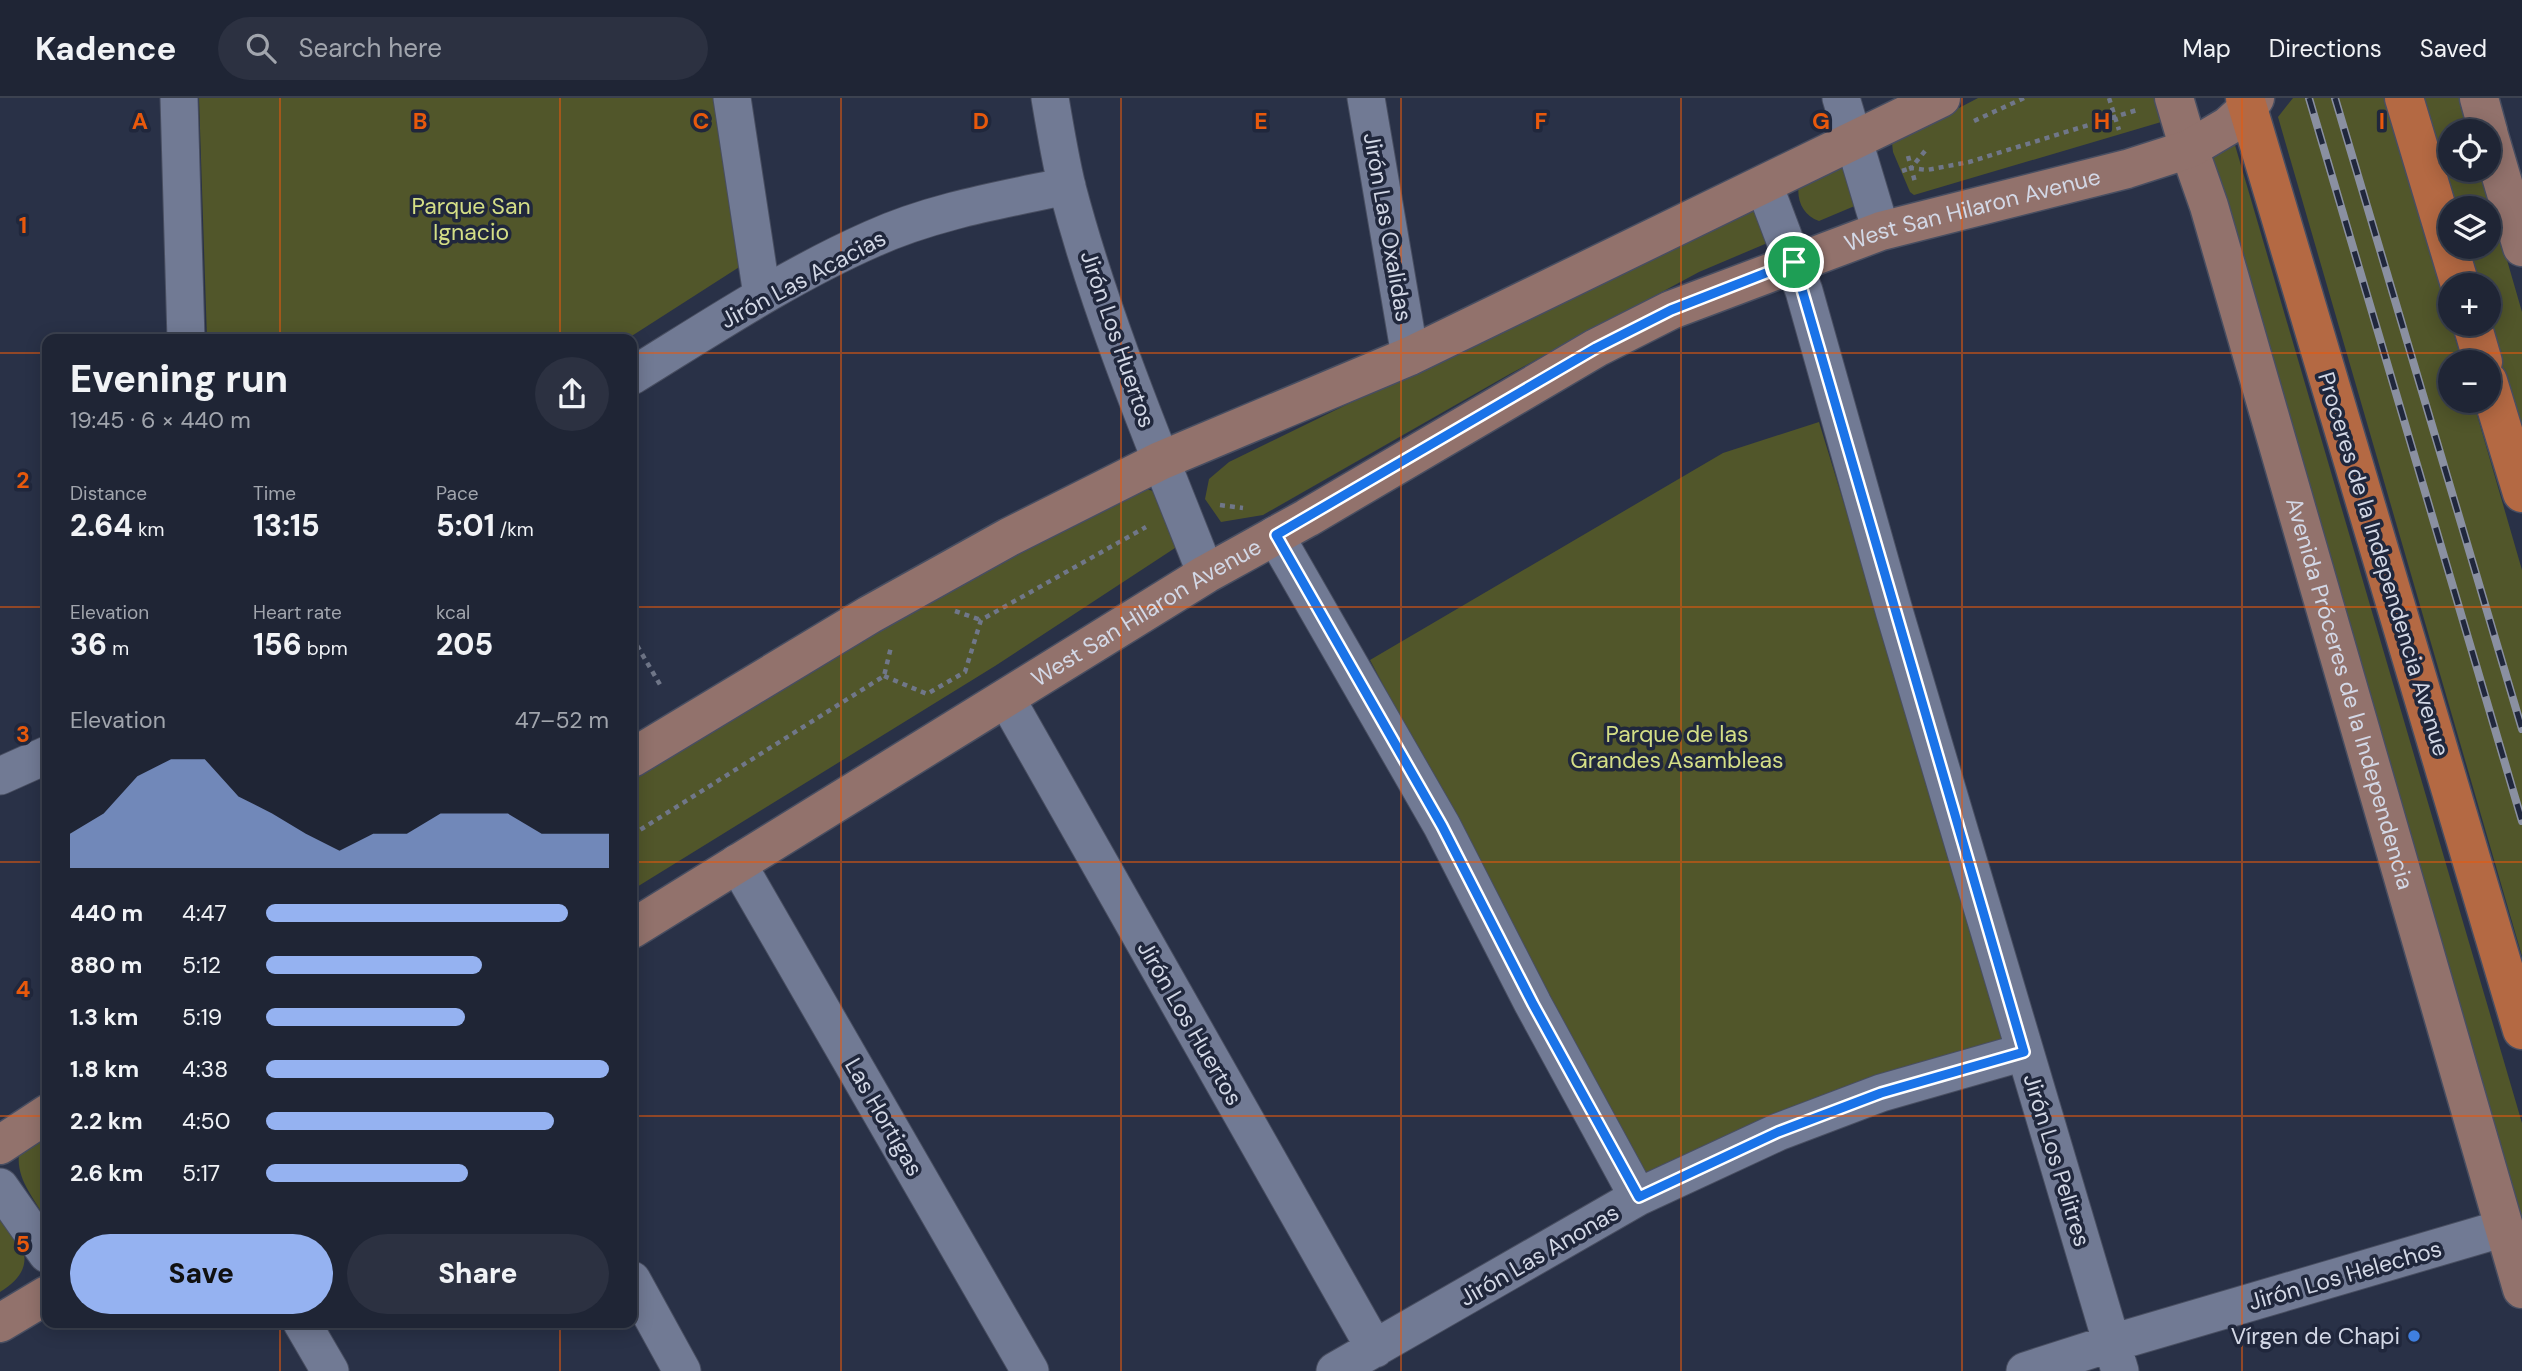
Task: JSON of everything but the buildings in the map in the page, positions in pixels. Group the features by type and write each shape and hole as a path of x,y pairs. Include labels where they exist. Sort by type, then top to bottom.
{"main road":[{"path":"2404,98 2456,273"},
{"name":"Proceres de la Independencia Avenue","path":"2250,101 2522,1030"},
{"path":"2498,413 2522,494"}],"street":[{"path":"179,98 186,334"},
{"path":"732,98 762,295"},
{"name":"Jirón Los Huertos","path":"1049,98 1067,186 1100,294 1160,461 1206,575"},
{"name":"Jirón Las Oxalidas","path":"1366,98 1410,356"},
{"path":"1842,98 1881,230"},
{"path":"637,755 869,615 1009,537 1160,461 1410,356 1941,98"},
{"path":"2479,98 2485,119"},
{"name":"West San Hilaron Avenue","path":"637,926 1206,575 1596,348 1671,310 1881,230 2127,169 2189,149 2228,126 2250,101"},
{"name":"Avenida Próceres de la Independencia","path":"2162,102 2189,149 2209,206 2522,1289"},
{"path":"2501,176 2522,247"},
{"name":"Jirón Los Pelitres","path":"1764,185 1794,262 2024,1052 2116,1357"},
{"name":"Jirón Las Acacias","path":"637,373 762,295 873,238 959,208 1067,186"},
{"path":"1276,535 1442,826 1533,1004 1639,1197"},
{"name":"Jirón Los Huertos","path":"1006,698 1375,1349"},
{"path":"0,776 42,757"},
{"name":"Las Hortigas","path":"737,863 1030,1371"},
{"name":"Jirón Las Anonas","path":"1335,1371 1639,1197 1778,1132 1881,1093 2024,1052"},
{"path":"0,1145 42,1117"},
{"path":"0,1187 42,1247"},
{"name":"Jirón Los Helechos","path":"2025,1371 2116,1357 2504,1228"},
{"path":"637,1289 682,1371"},
{"path":"0,1323 42,1298"},
{"path":"305,1328 330,1371"}],"path":[{"path":"1969,124 2024,98"},
{"path":"2109,98 2119,132"},
{"path":"1911,168 1936,169 1969,162 2162,102"},
{"path":"1905,146 1919,192"},
{"path":"1911,168 1930,148"},
{"path":"637,832 884,676 927,694 965,671 981,620 1151,524 1181,511"},
{"path":"637,646 662,688"}],"green space":[{"name":"Parque San Ignacio","path":"199,98 715,98 744,264 635,334 207,334"},
{"path":"1978,98 2162,98 2168,120 1914,195 1910,192 1893,152 1892,143"},
{"path":"2293,98 2385,98 2438,280 2438,336 2454,336 2458,350 2438,350 2438,413 2476,413 2522,570 2522,956 2278,117"},
{"path":"2420,98 2460,98 2466,119 2438,119 2438,160"},
{"path":"2230,128 2522,1123 2522,1248 2205,139"},
{"path":"1840,163 1848,169 1857,205 1819,221 1809,215 1802,206 1799,184"},
{"path":"2444,182 2484,182 2489,196 2449,196"},
{"path":"1752,207 1757,210 1768,237 1765,244 1699,272 1508,375 1263,515 1221,522 1205,499 1209,479 1229,462"},
{"path":"2501,239 2522,312 2522,441 2501,369 2501,350 2496,350 2491,336 2501,336 2501,273 2472,273 2467,259 2501,259"},
{"name":"Parque de las Grandes Asambleas","path":"1819,422 2007,1037 1804,1105 1643,1178 1370,660 1723,453"},
{"path":"1142,488 1157,492 1175,526 1175,548 995,666 637,887 637,769 866,629"},
{"path":"42,1140 42,1213 20,1172 19,1155"},
{"path":"0,1206 20,1241 24,1262 21,1272 13,1282 0,1292"}],"railway":[{"path":"2309,98 2522,821"},
{"path":"2335,98 2522,729"}],"place":[{"name":"Vírgen de Chapi","path":"2414,1336"}],"route":[{"path":"1794,262 2024,1052 1881,1093 1778,1132 1639,1197 1533,1004 1442,826 1276,535 1596,348 1671,310 1794,262"}]}
